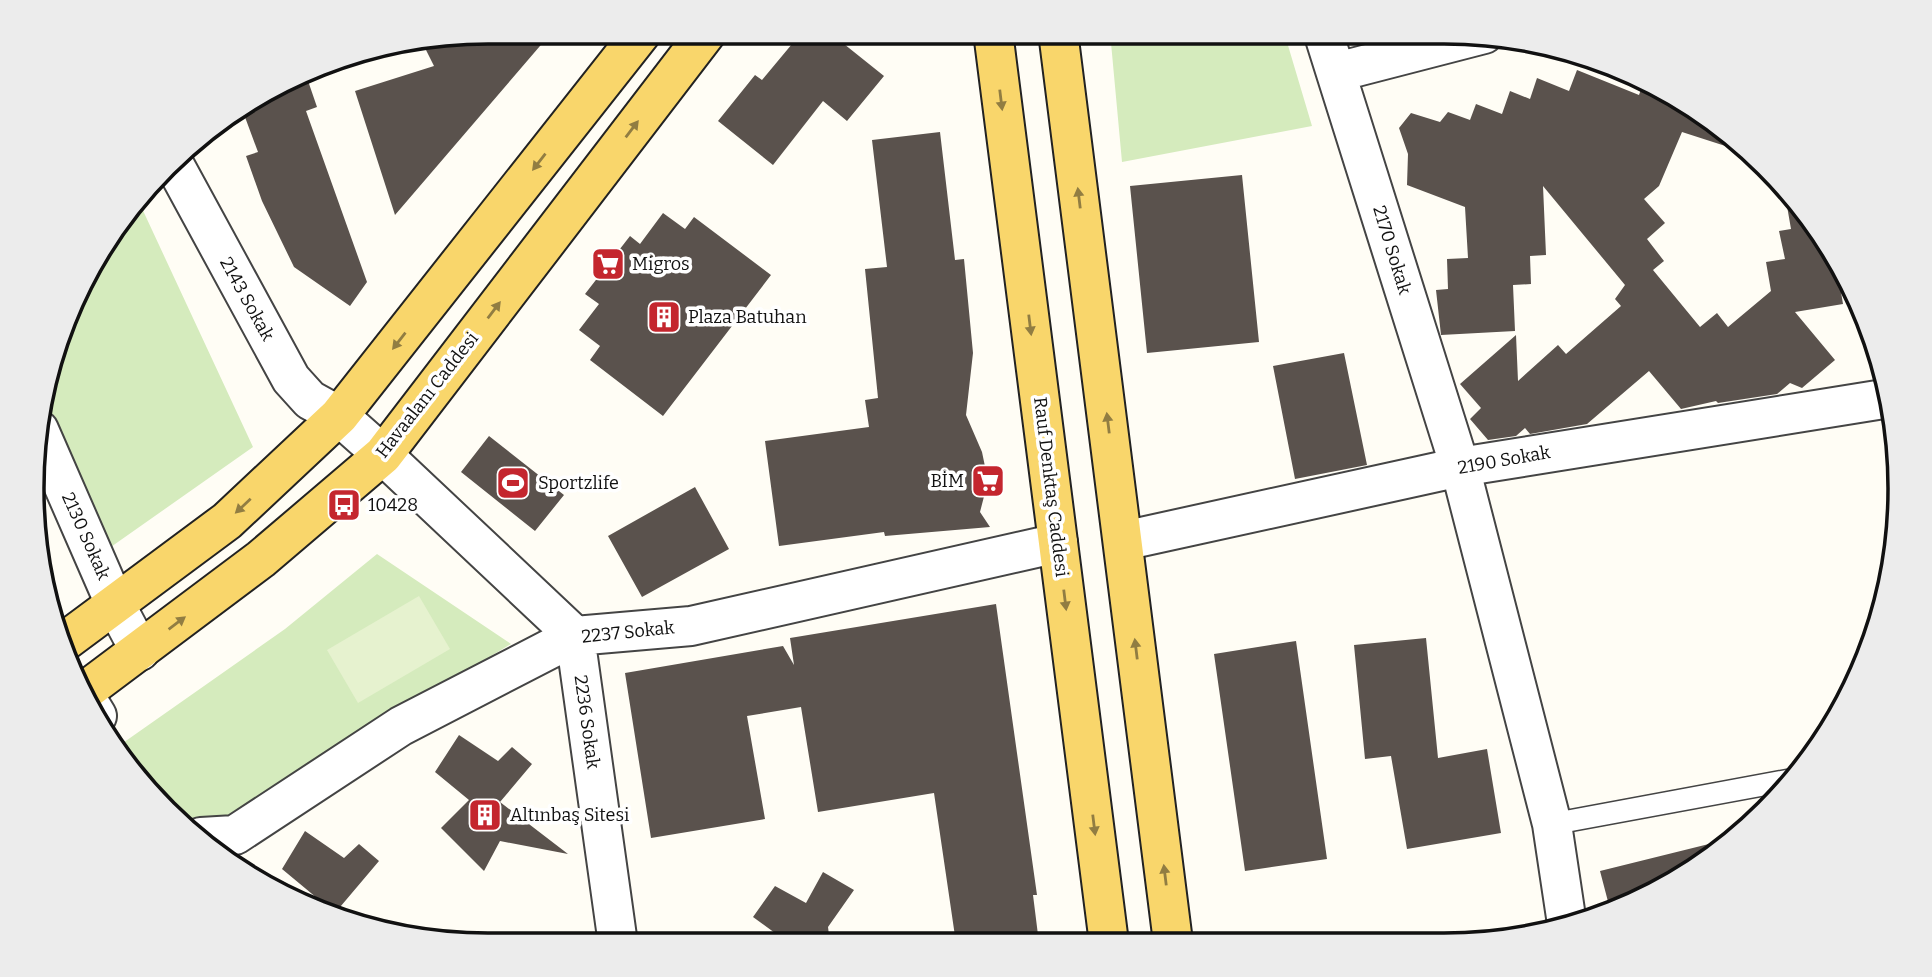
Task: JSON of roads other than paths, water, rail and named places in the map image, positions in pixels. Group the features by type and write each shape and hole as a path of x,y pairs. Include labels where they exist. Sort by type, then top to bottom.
{"main road":[{"path":"70,638 227,521 339,416 633,44"},
{"name":"Havaalanı Caddesi","path":"94,694 140,651 261,559 383,455 698,44"},
{"name":"Rauf Denktaş Caddesi","path":"995,44 1108,933"},
{"path":"1060,44 1172,933"}],"street":[{"name":"2170 Sokak","path":"1327,44 1460,467 1552,824 1566,916"},
{"path":"1337,72 1446,44"},
{"name":"2143 Sokak","path":"178,171 291,379 310,400 339,416 383,455"},
{"name":"2190 Sokak","path":"1123,541 1460,467 1879,400"},
{"name":"2130 Sokak","path":"46,447 115,604 140,651"},
{"path":"383,455 575,636"},
{"name":"2237 Sokak","path":"212,836 234,835 401,726 575,636 691,626 1058,543"},
{"name":"2236 Sokak","path":"575,636 616,933"}],"lane":[{"path":"1552,824 1778,782"}],"place":[{"name":"Migros","path":"608,264"},
{"name":"Plaza Batuhan","path":"664,317"},
{"name":"BİM","path":"988,481"},
{"name":"Sportzlife","path":"513,483"},
{"name":"10428","path":"344,505"},
{"name":"Altınbaş Sitesi","path":"485,815"}]}
